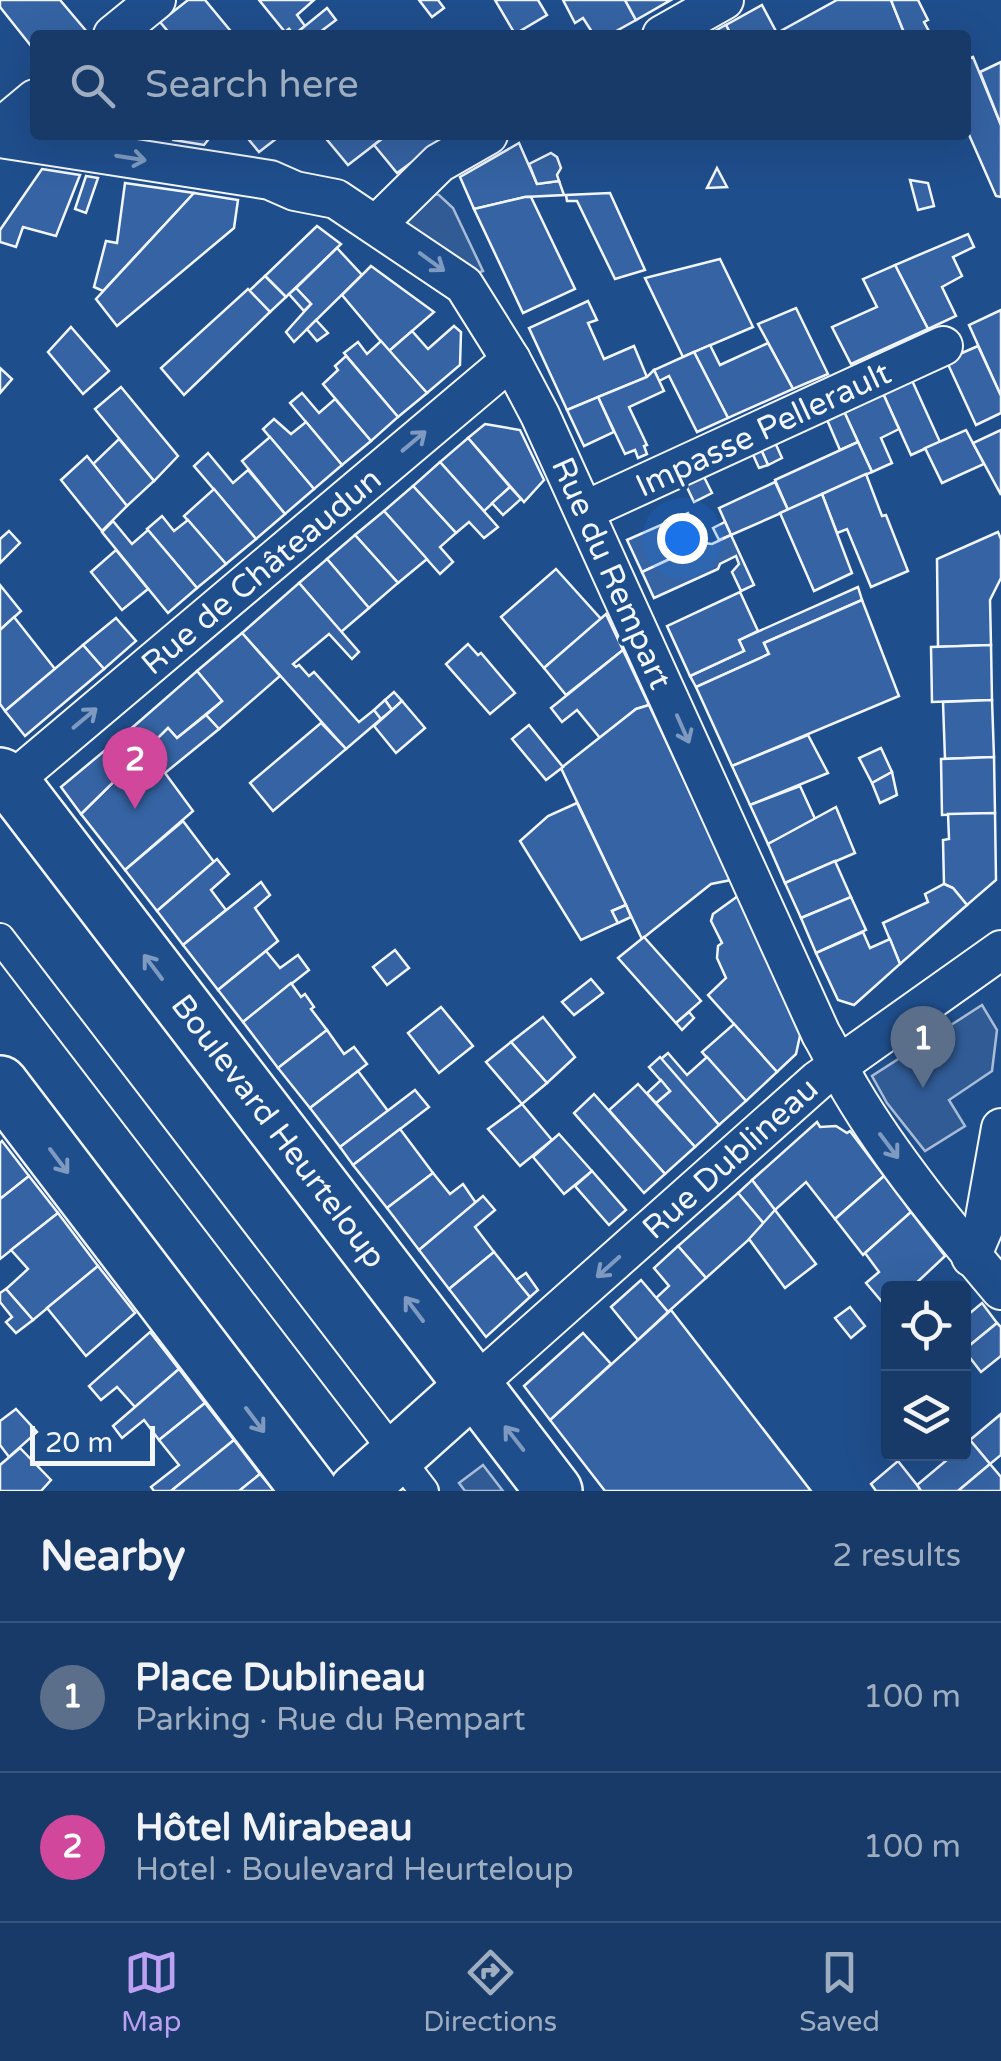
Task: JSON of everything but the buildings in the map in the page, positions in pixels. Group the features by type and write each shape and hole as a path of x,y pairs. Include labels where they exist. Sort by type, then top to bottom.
{"main road":[{"name":"Boulevard Heurteloup","path":"6,779 554,1491"},
{"path":"0,1084 310,1491"},
{"path":"393,1480 474,1386"}],"street":[{"path":"119,30 156,0"},
{"path":"671,30 724,0"},
{"path":"0,128 30,103"},
{"name":"Rue du Rempart","path":"0,138 270,180 295,192 336,199 464,285 510,360 584,512 848,1085 877,1130 1001,1290"},
{"path":"377,224 439,163 479,140"},
{"name":"Impasse Pellerault","path":"584,512 943,346"},
{"name":"Rue de Châteaudun","path":"6,779 510,360"},
{"path":"0,938 393,1480"},
{"name":"Rue Dublineau","path":"474,1386 838,1063 1001,950"},
{"path":"972,1257 982,1234 1001,1128"}],"shaded area":[{"path":"425,190 439,195 453,208 483,271 469,276 410,231 406,219"},
{"path":"982,1005 997,1030 992,1071 949,1100 965,1126 925,1151 887,1103 872,1076"},
{"path":"483,1465 503,1491 465,1491 459,1483"}],"place":[{"name":"Hôtel Mirabeau","path":"135,809"},
{"name":"Place Dublineau","path":"923,1088"}]}
